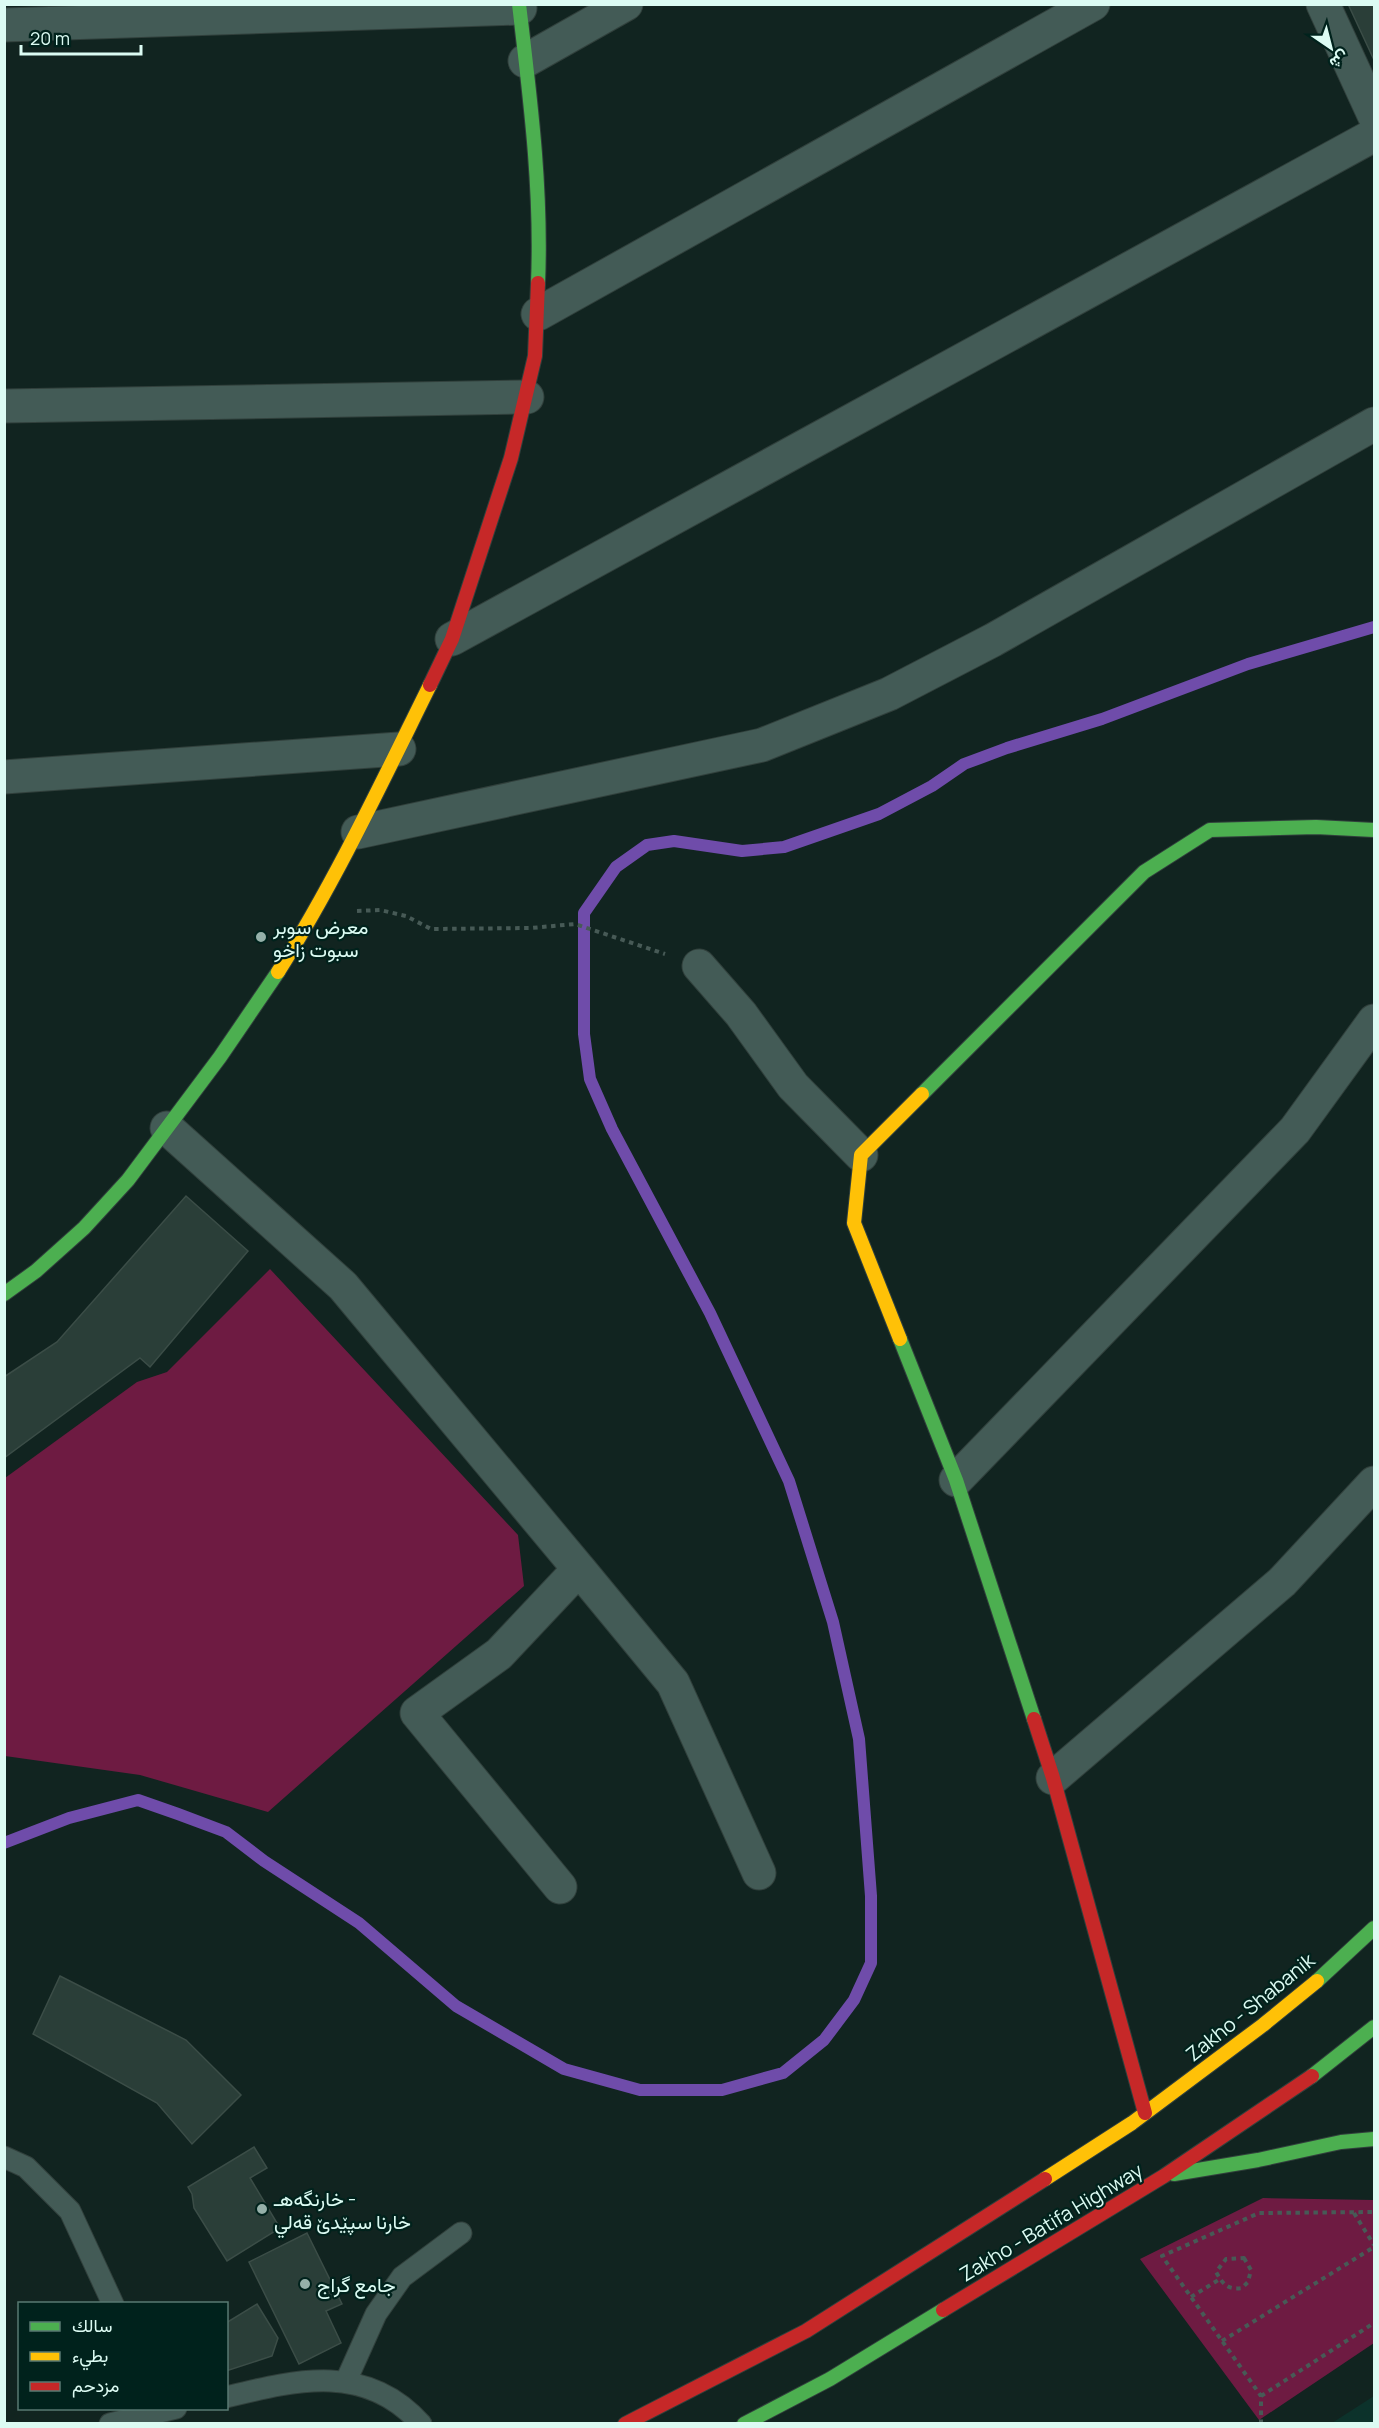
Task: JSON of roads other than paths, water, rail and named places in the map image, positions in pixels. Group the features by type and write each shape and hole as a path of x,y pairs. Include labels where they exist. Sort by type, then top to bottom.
{"main road":[{"path":"4,1294 36,1271 84,1228 128,1180 264,994 315,913 358,832 452,639 493,519 527,397 535,356 540,233 536,152 520,6"},
{"path":"1145,2114 1053,1778 956,1480 854,1223 861,1155 1144,872 1210,830 1316,827 1374,830"},
{"name":"Zakho - Shabanik","path":"1145,2114 1263,2025 1317,1981 1374,1928"},
{"name":"Zakho - Batifa Highway","path":"744,2424 830,2379 1164,2176 1314,2075 1370,2031"},
{"name":"Zakho - Batifa Highway","path":"625,2424 806,2331 1145,2114"},
{"path":"1164,2176 1258,2160 1341,2142 1374,2139"}],"street":[{"path":"525,61 626,4"},
{"path":"538,314 1093,4"},
{"path":"1323,4 1374,115"},
{"path":"4,25 520,6"},
{"path":"452,639 1374,135"},
{"path":"4,406 527,397"},
{"path":"358,832 762,745 890,694 993,640 1374,424"},
{"path":"4,777 399,749"},
{"path":"699,966 741,1014 793,1086 861,1155"},
{"path":"956,1480 1295,1130 1374,1021"},
{"path":"167,1128 343,1287 673,1683 759,1873"},
{"path":"1053,1778 1282,1582 1374,1483"},
{"path":"560,1887 417,1713 499,1654 579,1569"}],"lane":[{"path":"4,2157 26,2167 70,2211 112,2302"},
{"path":"346,2381 376,2314 402,2277 461,2233"},
{"path":"228,2397 311,2379 346,2381 379,2391 409,2410 421,2424"},
{"path":"110,2424 167,2410"}],"waterway":[{"path":"4,1843 69,1818 138,1800 226,1832 264,1861 359,1923 456,2006 564,2069 640,2090 722,2090 783,2073 824,2040 854,2000 871,1963 871,1896 859,1739 833,1622 789,1481 710,1313 612,1129 590,1079 584,1034 584,913 616,867 647,845 674,841 742,851 784,847 879,814 932,786 964,764 1007,748 1102,719 1248,664 1374,627"}],"place":[{"name":"معرض سوبر سبوت زاخو","path":"261,937"},
{"name":"خارنگه‌هـ - خارنا سپێدێ قه‌لي","path":"262,2209"},
{"name":"جامع گراج","path":"305,2284"}]}
